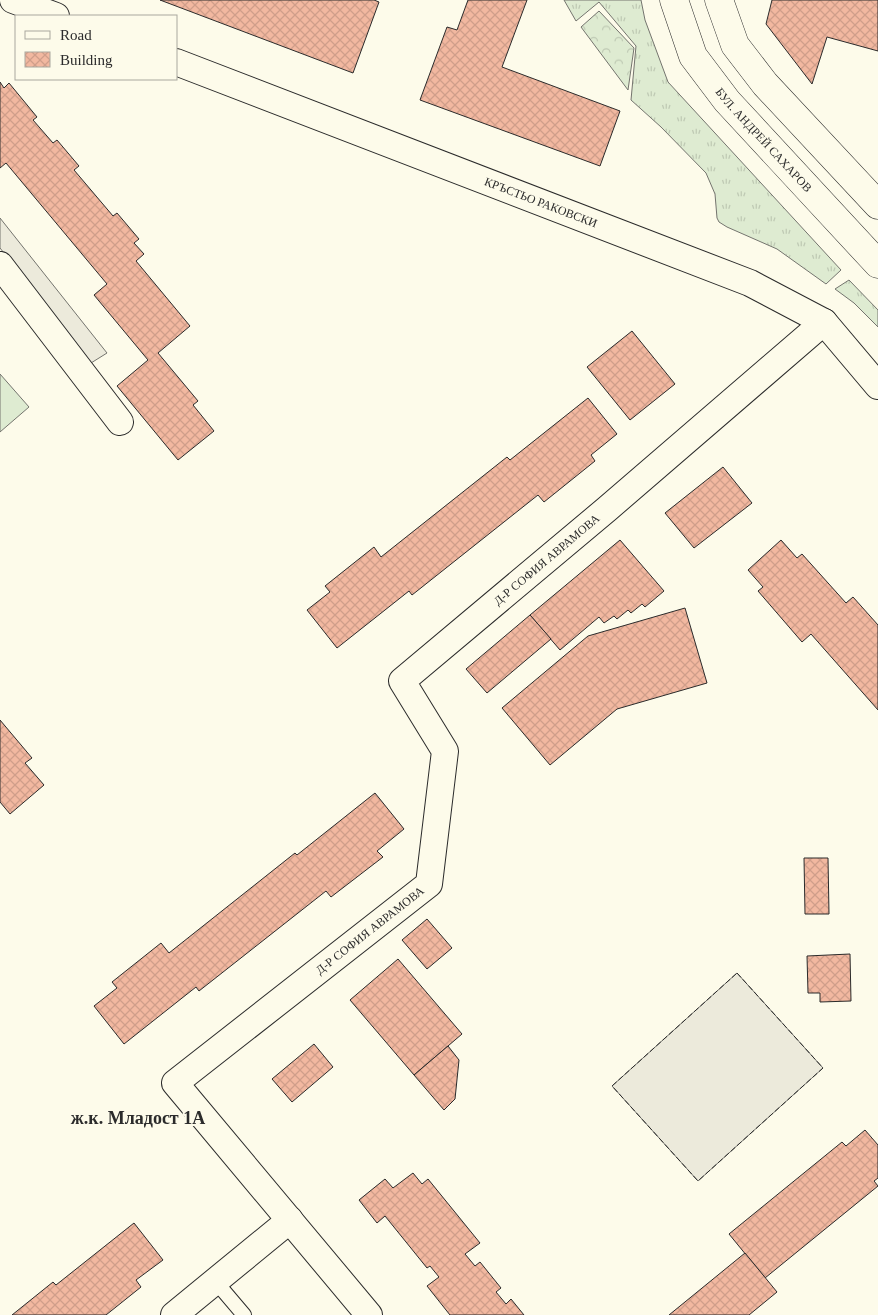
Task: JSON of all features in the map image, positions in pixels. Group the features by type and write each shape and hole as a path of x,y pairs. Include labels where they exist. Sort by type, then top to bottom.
{"main road":[{"name":"БУЛ. АНДРЕЙ САХАРОВ","path":"674,0 693,56 727,102 878,264"},
{"path":"719,0 735,45 765,84 878,204"}],"street":[{"path":"13,0 53,15"},
{"name":"КРЪСТЬО РАКОВСКИ","path":"178,63 750,283 824,322 878,386"},
{"path":"0,265 120,422"},
{"name":"Д-Р СОФИЯ АВРАМОВА","path":"290,1220 176,1083 429,884 446,752 402,681 607,509 824,322"},
{"path":"174,1315 290,1220 369,1315"}],"lane":[{"path":"216,1282 244,1315"}],"green space":[{"path":"564,0 641,0 645,20 668,82 841,270 826,284 777,249 719,222 715,194 706,173 661,127 631,100 636,46 599,2 576,21"},
{"path":"599,11 634,48 628,90 581,27"},
{"path":"849,280 878,310 878,327 854,303 835,289"},
{"path":"0,374 29,407 0,432"}],"shaded area":[{"path":"0,218 107,353 91,363 0,248"},
{"path":"737,973 823,1068 698,1181 612,1086"}],"building":[{"path":"160,0 374,0 379,2 353,73"},
{"path":"468,0 527,0 502,67 620,111 600,166 420,100 447,27 457,30"},
{"path":"772,0 878,0 878,51 827,37 812,84 766,24"},
{"path":"0,82 4,88 9,83 37,117 33,120 53,143 57,140 79,166 74,170 113,216 117,213 139,239 134,243 144,254 136,261 190,326 158,353 198,401 193,405 214,431 178,460 117,386 148,360 94,295 107,284 6,163 0,168"},
{"path":"632,331 675,384 630,420 587,367"},
{"path":"588,398 617,434 591,455 595,461 544,502 538,495 412,595 409,591 337,648 307,610 330,592 325,586 374,547 381,557 507,457 510,460"},
{"path":"723,467 752,503 694,548 665,513"},
{"path":"620,540 664,591 645,607 642,604 631,613 628,610 617,619 614,616 604,623 599,617 560,650 530,615"},
{"path":"781,540 797,558 802,554 846,603 853,597 878,625 878,710 811,634 802,642 758,591 763,587 748,570"},
{"path":"685,608 707,683 617,709 550,765 502,708 588,636"},
{"path":"530,615 551,639 487,693 466,669"},
{"path":"0,720 32,758 25,763 44,785 10,814 0,802"},
{"path":"375,793 404,829 377,851 383,857 331,897 326,891 199,991 196,987 124,1044 94,1006 117,988 112,982 161,943 169,953 295,853 297,855"},
{"path":"804,858 828,858 829,914 805,914"},
{"path":"427,919 452,948 427,969 402,940"},
{"path":"850,954 851,1001 820,1002 820,993 808,993 807,956"},
{"path":"398,959 462,1034 414,1075 350,1000"},
{"path":"314,1044 333,1067 292,1102 272,1079"},
{"path":"448,1046 459,1060 455,1099 444,1110 414,1075"},
{"path":"865,1130 878,1145 878,1178 874,1181 878,1186 765,1278 729,1234 842,1142 846,1146"},
{"path":"413,1173 422,1184 428,1179 480,1243 465,1254 475,1266 480,1262 501,1288 496,1292 506,1304 511,1299 524,1315 450,1315 427,1286 439,1277 430,1266 427,1268 385,1216 377,1223 359,1200 385,1179 393,1188"},
{"path":"134,1223 163,1260 136,1280 141,1287 106,1315 12,1315 53,1282 56,1285"},
{"path":"745,1253 777,1292 749,1315 669,1315"}],"fence":[{"path":"737,973 823,1068 698,1181 612,1086 737,973"}],"district":[{"name":"ж.к. Младост 1А","path":"138,1118"}]}
